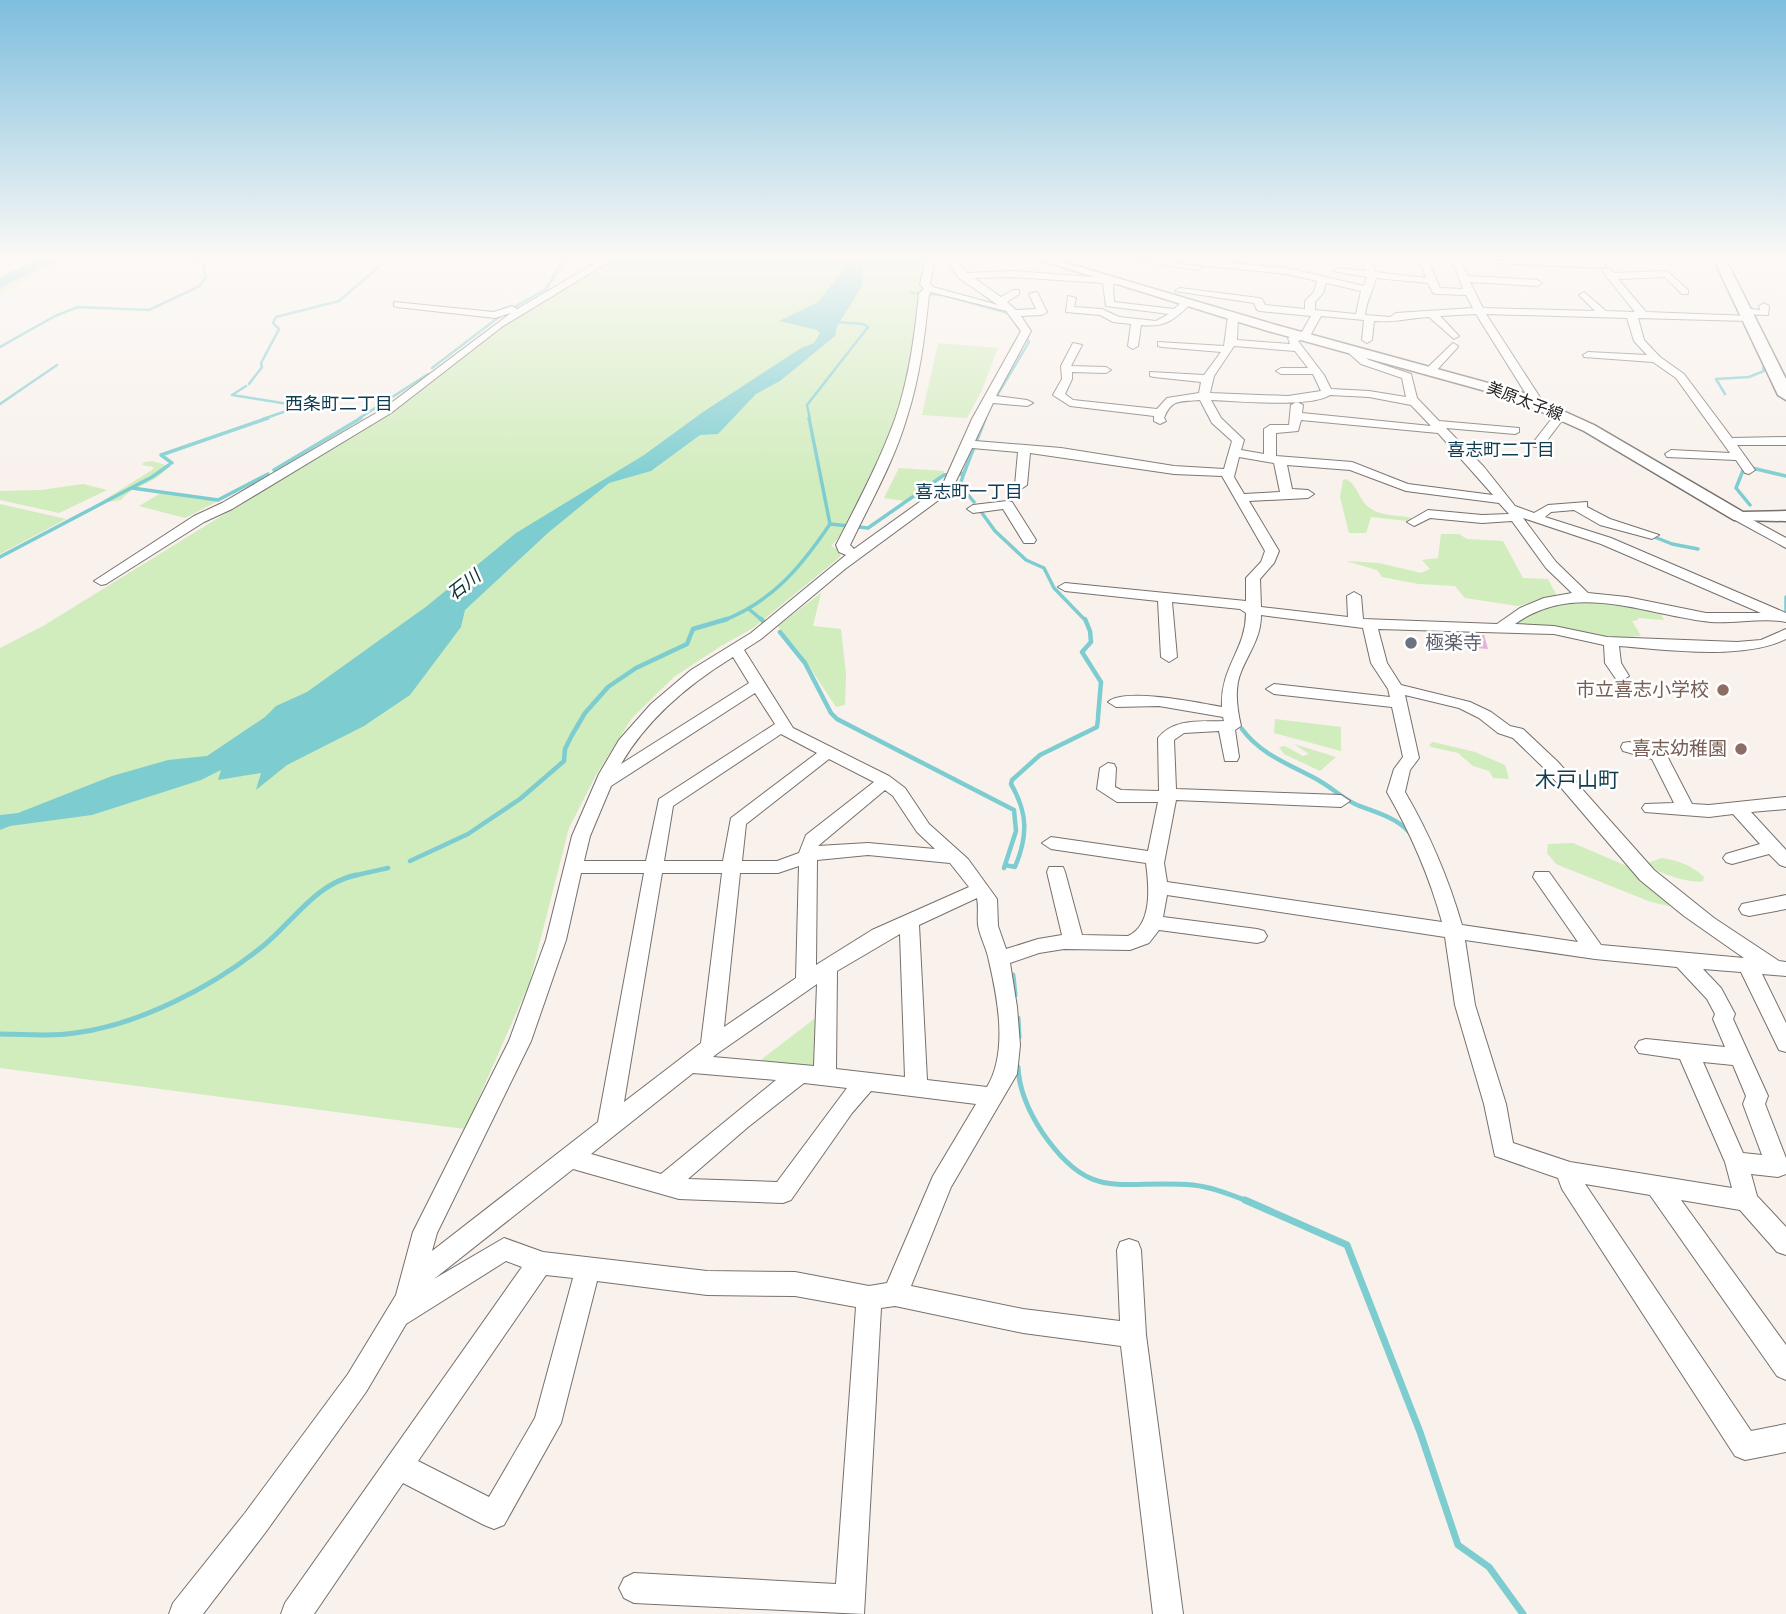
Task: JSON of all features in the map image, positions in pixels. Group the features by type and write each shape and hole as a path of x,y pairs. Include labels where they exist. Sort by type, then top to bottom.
{"highway":[{"path":"1755,335 1786,395"}],"main road":[{"name":"美原太子線","path":"1283,335 1300,342 1348,348 1537,402 1589,428 1740,517"},
{"path":"1740,517 1786,516"}],"street":[{"path":"102,581 199,519 227,506 387,411 484,335"},
{"path":"855,555 844,550 843,545 884,463 898,426 920,335"},
{"path":"965,495 968,444 994,399 1023,335"},
{"path":"1133,346 1134,335"},
{"path":"1227,474 1238,440 1218,422 1206,406 1204,396 1209,375 1229,346 1231,335"},
{"path":"1300,342 1303,335"},
{"path":"1367,335 1367,340"},
{"path":"1431,370 1453,341 1449,335"},
{"path":"1495,335 1537,402"},
{"path":"1638,335 1639,341 1656,359 1680,376 1749,470"},
{"path":"1162,344 1229,346 1300,342"},
{"path":"1300,342 1327,392"},
{"path":"1077,345 1066,369 1067,379 1059,395 1070,403 1160,417 1171,400 1204,396 1295,398 1322,396 1327,392 1369,394 1414,402"},
{"path":"1348,348 1365,362 1407,376 1414,402 1480,470 1551,565 1583,596"},
{"path":"1588,355 1656,359"},
{"path":"1066,369 1106,370"},
{"path":"1154,374 1170,370 1209,375"},
{"path":"1282,371 1315,371"},
{"path":"1240,498 1287,496 1275,459 1270,429 1294,429 1297,404 1295,398"},
{"path":"994,399 1027,403"},
{"path":"1295,416 1515,430"},
{"path":"1538,444 1557,419 1569,418"},
{"path":"1729,442 1786,440"},
{"path":"968,444 1128,461 1174,470 1227,474"},
{"path":"1007,505 1017,487 1024,449"},
{"path":"1236,453 1352,466 1406,487 1503,500"},
{"path":"1671,454 1739,457"},
{"path":"1227,474 1272,551 1268,563 1253,578 1253,623 1248,650 1232,673 1228,720 1231,757"},
{"path":"1286,493 1307,494"},
{"path":"184,1614 255,1523 357,1383 407,1299 425,1232 520,1041 556,940 581,836 603,783 627,740 657,707 696,673 756,636 855,555 965,495 1007,505 1029,540"},
{"path":"1536,517 1548,509 1579,505 1605,522 1652,535"},
{"path":"1414,522 1428,514 1482,519 1515,514 1536,517 1606,541 1722,593 1784,617"},
{"path":"1740,517 1786,544"},
{"path":"1065,587 1243,605 1252,610 1363,623 1554,630 1611,642 1737,647 1764,644 1786,633"},
{"path":"1354,596 1379,663 1397,696 1412,758 1402,769 1396,792 1420,834 1437,876 1454,931 1465,1004 1495,1104 1503,1149 1570,1172 1747,1201"},
{"path":"1502,627 1523,610 1563,598 1583,596 1643,602 1707,617 1784,617"},
{"path":"1165,597 1166,628 1170,640 1169,657"},
{"path":"1611,642 1614,663 1621,676"},
{"path":"634,1588 849,1607 882,1296 941,1183 1006,1074 1009,1045 1007,1007 999,959 988,926 988,899 956,858 923,828 899,792 787,731 736,649"},
{"path":"603,783 758,684"},
{"path":"1274,689 1397,696 1428,694 1476,710 1509,734 1517,733 1556,768 1647,875 1740,947 1782,971"},
{"path":"1116,702 1158,697 1228,720"},
{"path":"999,959 1038,946 1130,943 1143,938 1152,922 1159,887 1156,858 1167,796 1166,738 1180,727 1228,720"},
{"path":"609,1126 665,803 783,724"},
{"path":"1629,747 1665,753 1686,810"},
{"path":"711,1047 737,822 827,753"},
{"path":"1108,768 1106,789 1117,796 1341,801"},
{"path":"806,981 808,856 812,839 885,782"},
{"path":"1651,808 1686,810 1786,803"},
{"path":"1736,807 1786,861"},
{"path":"1051,843 1156,858"},
{"path":"1732,858 1773,846"},
{"path":"574,867 778,867 819,852 869,849 956,858"},
{"path":"1056,872 1074,943"},
{"path":"1542,877 1595,952"},
{"path":"1159,887 1595,952 1782,971"},
{"path":"411,1282 711,1047 806,981 879,935 981,889"},
{"path":"1749,909 1786,902"},
{"path":"909,922 916,1087"},
{"path":"1152,922 1223,939 1257,936"},
{"path":"1683,960 1714,994 1725,1014 1723,1019 1757,1096 1754,1104 1777,1167 1736,1162"},
{"path":"1748,966 1786,1044"},
{"path":"825,1076 827,967"},
{"path":"1646,1047 1739,1057"},
{"path":"1688,1052 1736,1162 1747,1201 1786,1244"},
{"path":"688,1065 801,1073 992,1097"},
{"path":"664,1186 740,1119 801,1073"},
{"path":"569,1158 679,1189 783,1193 844,1107 866,1082"},
{"path":"1570,1172 1570,1181 1745,1446 1786,1438"},
{"path":"1657,1186 1786,1367"},
{"path":"396,1316 504,1249 540,1262 707,1283 794,1284 882,1296 1023,1321 1133,1335"},
{"path":"1129,1250 1133,1335 1168,1614"},
{"path":"296,1614 540,1262"},
{"path":"398,1465 494,1515 547,1423 589,1268"}],"green space":[{"path":"491,335 916,335 898,413 886,447 842,534 831,546 840,551 840,557 753,628 674,677 632,718 596,775 569,828 529,984 465,1129 0,1068 0,648 43,626 411,399"},
{"path":"938,343 998,348 981,392 967,418 922,415"},
{"path":"152,461 169,466 156,478 132,490 121,500 104,500 152,470 154,467 142,465"},
{"path":"899,468 944,473 904,501 884,498"},
{"path":"1343,480 1353,484 1363,502 1371,509 1383,514 1412,518 1407,521 1371,517 1366,533 1349,533 1340,497"},
{"path":"83,484 107,490 59,513 0,500 0,491 41,490"},
{"path":"161,493 218,501 185,518 139,506"},
{"path":"0,504 66,519 0,554"},
{"path":"1441,534 1503,541 1523,578 1548,579 1557,596 1518,606 1465,598 1455,586 1419,584 1382,577 1377,570 1346,561 1379,563 1421,573 1430,569 1422,560 1438,558"},
{"path":"821,593 813,626 841,629 846,675 845,705 836,707 801,654 778,626"},
{"path":"1570,599 1657,607 1664,620 1638,618 1632,621 1641,636 1613,638 1557,628 1511,624 1514,619"},
{"path":"1275,719 1341,727 1341,751 1274,733"},
{"path":"1433,742 1475,752 1505,765 1509,779 1493,778 1489,771 1473,766 1458,753 1431,747 1429,745"},
{"path":"1294,744 1336,757 1320,771 1284,754 1279,747 1285,746 1303,756 1309,754"},
{"path":"1573,843 1650,876 1674,900 1669,906 1651,902 1556,864 1547,853 1548,844"},
{"path":"1662,858 1690,867 1704,877 1703,881 1673,877 1647,863"},
{"path":"818,1016 818,1064 812,1067 758,1062"}],"water":[{"name":"石川","path":"819,335 835,335 780,381 756,394 718,434 700,435 651,471 609,483 549,532 465,610 461,627 410,695 364,726 287,765 256,790 261,773 218,780 221,770 201,780 92,815 10,826 0,830 0,815 18,813 112,776 168,760 207,756 265,717 276,706 307,692 427,606 516,533 644,455 703,412 801,348 814,343"}],"building":[{"path":"1460,634 1484,635 1488,649 1463,647"}],"waterway":[{"path":"0,347 21,335"},
{"path":"249,384 262,367 261,363 276,335"},
{"path":"432,368 475,335"},
{"path":"810,419 807,405 861,335"},
{"path":"995,399 1029,342 1024,335"},
{"path":"0,404 57,365"},
{"path":"1725,394 1716,379 1749,377 1764,371 1763,368"},
{"path":"358,419 428,374"},
{"path":"246,386 232,395 301,406 263,419"},
{"path":"172,463 161,455 268,418"},
{"path":"274,470 361,418"},
{"path":"809,418 830,524"},
{"path":"964,473 985,419"},
{"path":"0,557 152,477 169,465"},
{"path":"1744,468 1736,488 1750,505"},
{"path":"1752,468 1786,476"},
{"path":"830,524 868,528 944,475 964,473"},
{"path":"964,473 960,485 974,502"},
{"path":"132,488 218,500 268,474"},
{"path":"982,513 995,531 1026,560 1044,568 1054,588 1086,621"},
{"path":"726,619 756,604 784,582 830,524"},
{"path":"1652,536 1672,544 1698,549"},
{"path":"1786,597 1786,616"},
{"path":"750,610 763,621"},
{"path":"410,861 468,834 520,799 564,761 565,749 585,713 608,687 636,668 687,644 693,629 726,619"},
{"path":"1086,621 1091,642 1082,652 1101,682 1098,717"},
{"path":"780,632 805,663 831,713 837,719 1014,810 1016,831 1005,865"},
{"path":"1005,865 1015,867 1024,835 1021,805 1011,784 1012,780 1040,755 1097,727 1098,719"},
{"path":"1242,729 1258,746 1277,759 1323,783 1350,802 1390,818 1408,831"},
{"path":"354,876 388,868"},
{"path":"0,1034 75,1033 99,1029 150,1013 199,989 243,961 263,946 317,895 329,886 354,876"},
{"path":"348,877 354,876"},
{"path":"1013,975 1015,995"},
{"path":"1018,1018 1019,1037"},
{"path":"1018,1067 1023,1093 1033,1117 1060,1155 1076,1170 1092,1179 1108,1183 1193,1185 1215,1189 1247,1201"},
{"path":"1247,1201 1347,1245 1420,1432 1458,1545 1489,1567 1523,1614"}],"place":[{"name":"極楽寺","path":"1411,643"},
{"name":"市立喜志小学校","path":"1723,690"},
{"name":"喜志幼稚園","path":"1741,749"}],"district":[{"name":"西条町二丁目","path":"339,404"},
{"name":"喜志町二丁目","path":"1501,450"},
{"name":"喜志町一丁目","path":"969,492"},
{"name":"木戸山町","path":"1577,780"}]}
